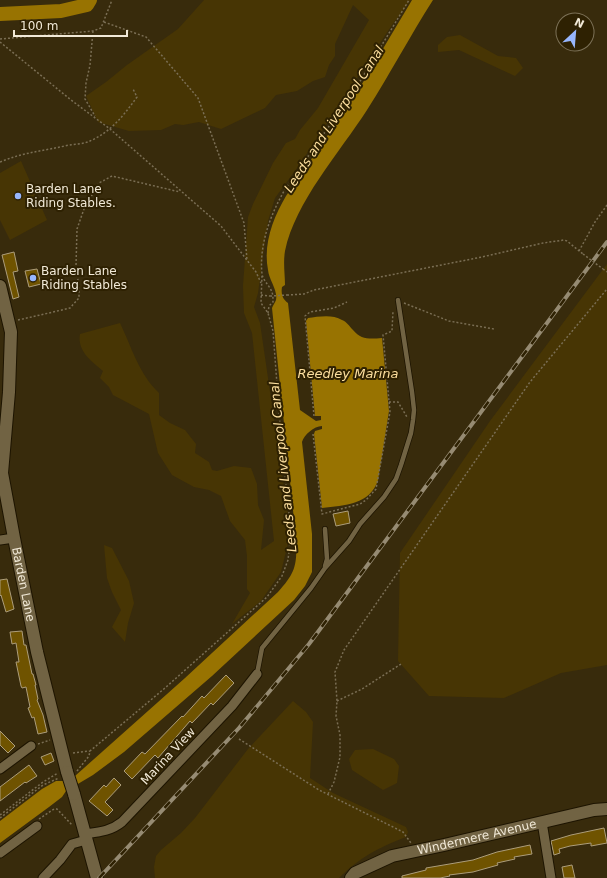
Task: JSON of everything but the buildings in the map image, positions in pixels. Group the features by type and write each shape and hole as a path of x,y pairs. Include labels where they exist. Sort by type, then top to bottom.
{"street":[{"name":"Barden Lane","path":"0,286 11,332 9,392 2,473 37,652 63,755 65,774 74,794 83,839 97,878"},
{"path":"0,540 14,538"},
{"name":"Marina View","path":"83,839 115,828 122,822 232,706 257,674"},
{"path":"0,768 31,746"},
{"name":"Windermere Avenue","path":"351,878 355,873 392,856 594,810 607,809"},
{"path":"542,822 550,878"},
{"path":"0,854 37,826"},
{"path":"43,878 60,860 72,844 83,839"}],"lane":[{"path":"257,674 262,648 311,588 325,568 384,497 396,479 407,450 414,410 398,300"},
{"path":"325,529 327,559 325,568"}],"path":[{"path":"0,39 93,31 101,28 112,0"},
{"path":"0,818 43,785 65,774 89,756 90,752 165,688 268,596 282,576 288,560 291,533 281,438 273,331 268,313 261,302 265,237 275,206 292,179 360,83 409,0"},
{"path":"104,22 146,37 198,98 244,223 247,260"},
{"path":"93,31 85,99 96,118"},
{"path":"0,42 71,100 110,128 221,226 256,272 261,283"},
{"path":"0,162 26,153 89,142 110,128 124,115 137,98 133,89"},
{"path":"9,322 70,308 79,298 76,266 77,229 84,209 99,183 112,176 182,192"},
{"path":"579,251 595,222 607,206"},
{"path":"261,295 270,296 304,294 314,290 564,240 607,272"},
{"path":"262,275 272,290 274,302 269,306 268,313"},
{"path":"328,794 334,782 340,757 340,735 336,716 337,701 335,672 344,650 530,382 607,289"},
{"path":"314,416 305,316 310,312 334,308 347,302"},
{"path":"404,303 449,321 494,329"},
{"path":"313,434 322,514 360,504 370,497 376,489 390,412 383,335 392,330 393,310"},
{"path":"389,402 398,402 412,425"},
{"path":"337,701 362,689 401,664"},
{"path":"31,746 58,738"},
{"path":"239,739 256,751 328,794 403,832 417,851"},
{"path":"63,755 90,752"},
{"path":"0,815 43,782 65,774"},
{"path":"37,826 37,821 54,809 57,809 83,839"}],"shaded area":[{"path":"204,0 411,0 392,25 300,164 275,198 268,221 258,293 254,307 260,323 290,535 281,572 261,601 232,624 250,593 247,589 247,556 245,540 230,521 221,496 209,490 194,487 172,475 158,453 149,414 113,395 109,387 100,378 103,371 83,351 80,334 120,323 136,360 146,378 159,393 159,415 170,423 185,430 196,444 195,453 209,462 212,470 217,471 234,466 251,468 257,484 258,505 264,520 261,550 274,541 252,333 244,313 243,286 248,217 273,163 286,143 295,139 300,130 318,108 369,20 353,5 335,44 335,56 329,65 325,77 313,81 297,91 276,95 265,108 221,129 199,122 183,125 175,124 161,130 129,131 98,122 86,96 178,29"},
{"path":"460,35 498,56 516,58 523,68 515,76 459,50 438,52 438,45 447,37"},
{"name":"Barden Lane Riding Stables.","path":"21,161 47,220 10,240 0,220 0,173"},
{"path":"607,264 607,665 561,673 504,698 429,696 398,661 400,553 490,421"},
{"path":"104,545 112,548 129,581 134,603 128,623 125,642 112,627 121,610 107,578"},
{"path":"293,701 306,712 313,722 310,778 333,793 406,827 408,832 406,837 370,854 354,864 339,878 155,878 154,867 156,856 195,818 248,749"},
{"path":"373,749 394,759 399,766 397,783 383,790 352,770 349,759 355,750"}],"water":[{"name":"Reedley Marina","path":"412,0 433,0 367,110 308,196 298,214 290,233 285,251 285,285 282,287 283,298 288,303 300,410 316,421 321,420 321,416 315,416 306,321 308,318 325,316 338,318 345,322 359,336 370,339 382,338 389,411 378,480 374,488 363,499 339,506 322,508 314,434 315,431 322,429 322,426 313,429 307,434 302,442 312,534 312,572 305,586 294,600 212,676 124,752 93,775 66,791 62,797 0,843 0,821 42,789 56,781 64,781 75,776 185,678 278,592 292,573 296,555 296,539 272,308 276,300 276,296 269,274 267,260 268,241 273,222 286,196 356,94"}],"waterway":[{"path":"0,14 61,11 87,5 90,0"}],"railway":[{"path":"99,878 239,728 309,644 607,242"}],"place":[{"name":"Barden Lane Riding Stables.","path":"18,196"},
{"name":"Barden Lane Riding Stables","path":"33,278"}],"water label":[{"name":"Leeds and Liverpool Canal","path":"334,119"},
{"name":"Leeds and Liverpool Canal","path":"283,467"}]}
